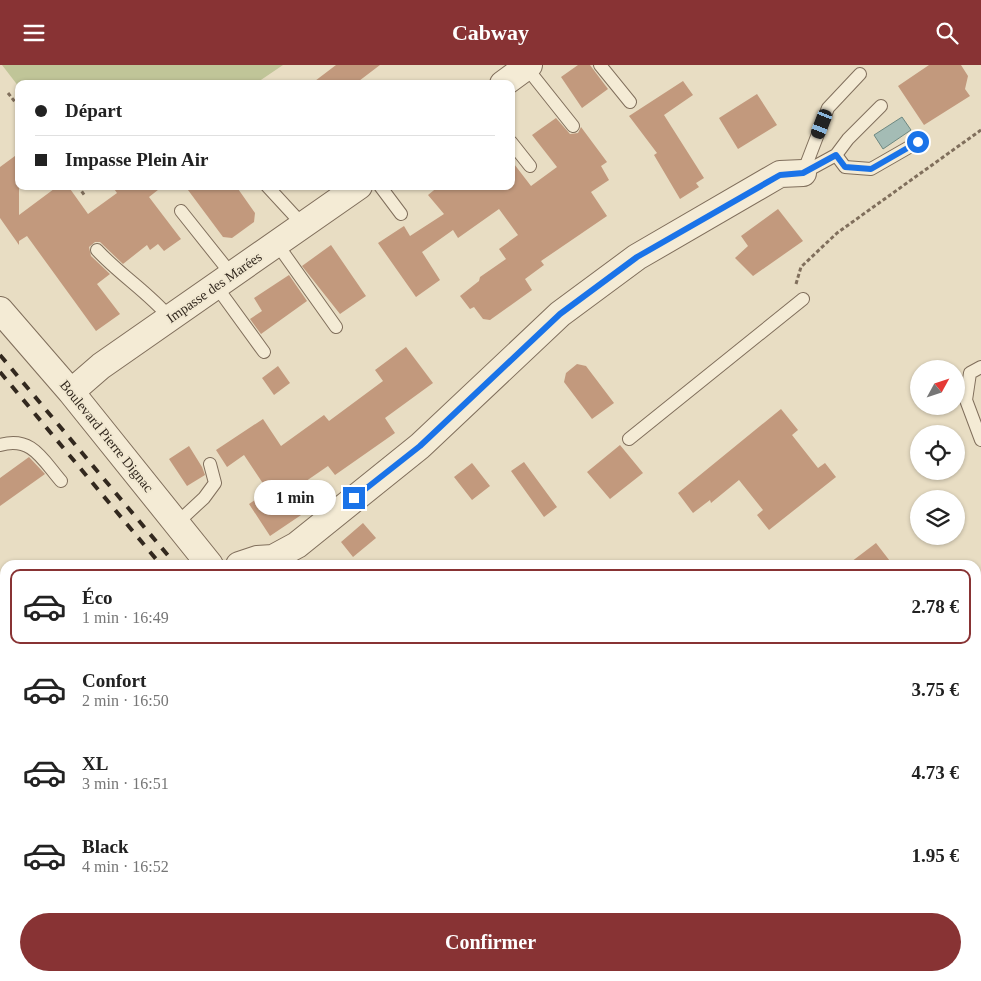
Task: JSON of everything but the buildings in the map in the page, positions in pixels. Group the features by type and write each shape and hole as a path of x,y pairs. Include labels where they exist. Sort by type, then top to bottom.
{"street":[{"path":"254,560 273,558 297,545 420,446 560,314 637,257 780,175 803,173"},
{"name":"Impasse des Marées","path":"71,392 101,366 303,225 346,190"},
{"name":"Boulevard Pierre Dignac","path":"0,310 71,392 206,560"}],"lane":[{"path":"600,65 630,102"},
{"path":"514,72 573,126"},
{"path":"803,173 828,108 860,74"},
{"path":"803,173 836,155 848,139 881,106"},
{"path":"836,155 845,167 871,169 918,142"},
{"path":"515,147 530,166"},
{"path":"271,190 303,225"},
{"path":"383,190 401,214"},
{"path":"181,211 224,280 264,352"},
{"path":"276,243 336,327"},
{"path":"97,250 114,269 152,297 170,318"},
{"path":"629,439 799,295"},
{"path":"981,367 970,373 966,400 981,440"},
{"path":"0,445 13,441 30,445 61,481"},
{"path":"177,523 204,498 215,483 210,464"}],"path":[{"path":"8,93 15,102"},
{"path":"799,295 801,267 816,251 837,233 981,130"},
{"path":"81,190 85,196"}],"green space":[{"path":"2,65 283,65 261,80 15,80 15,82"}],"water":[{"path":"902,117 911,130 883,149 874,135"}],"railway":[{"path":"0,355 172,560"},
{"path":"0,372 157,560"}],"route":[{"path":"354,498 420,446 560,314 637,257 780,175 803,173 836,155 845,167 871,169 918,142"}]}
